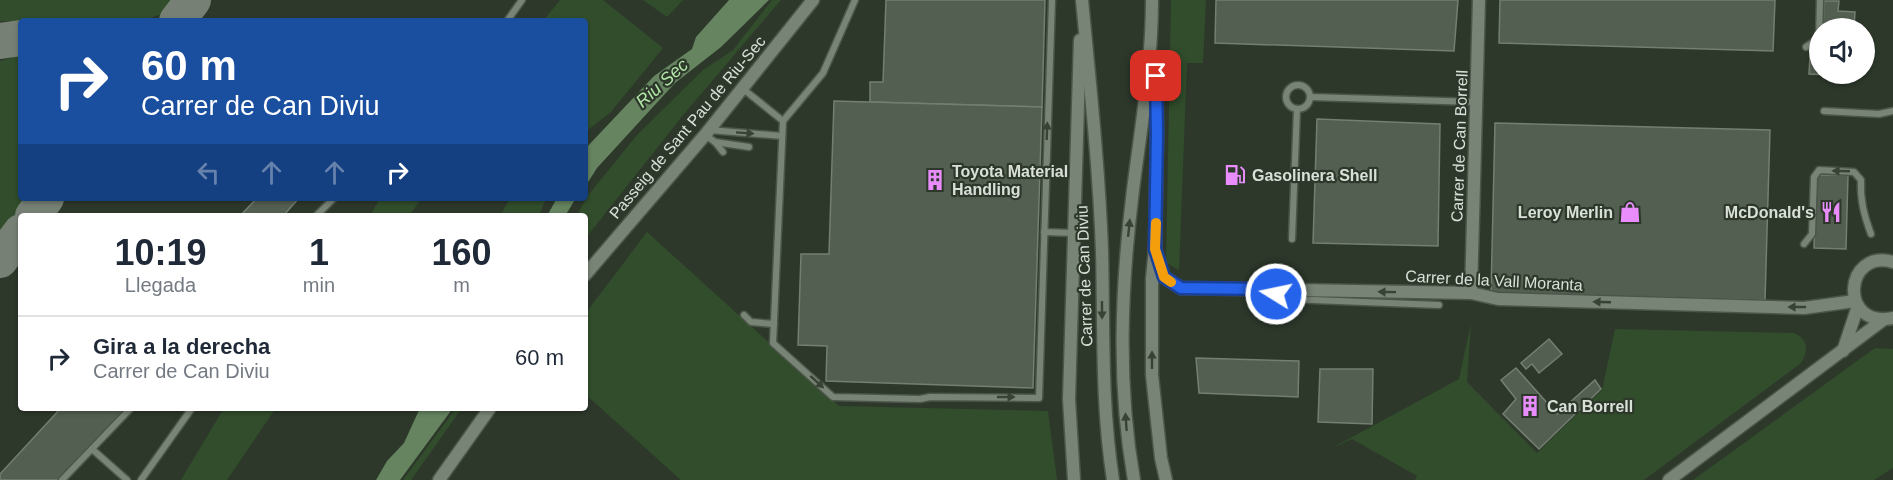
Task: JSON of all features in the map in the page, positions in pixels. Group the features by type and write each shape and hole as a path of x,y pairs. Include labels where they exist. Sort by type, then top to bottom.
{"street":[{"name":"Passeig de Sant Pau de Riu-Sec","path":"588,272 709,135 742,88 813,0"},
{"name":"Carrer de Can Diviu","path":"1074,480 1069,399 1082,0"},
{"name":"Carrer de Can Diviu","path":"1082,0 1102,251 1103,396 1113,480"},
{"path":"1134,480 1127,438 1122,380 1122,328 1126,257 1142,130 1152,27 1152,0"},
{"name":"Carrer de Can Borrell","path":"1471,293 1479,0"},
{"path":"1152,27 1157,134 1155,249 1152,278 1152,375 1161,458 1166,480"},
{"name":"Carrer de la Vall Moranta","path":"1155,249 1164,277 1181,288 1471,293 1498,299 1795,308 1856,304"},
{"path":"1843,351 1856,304 1853,291 1855,280 1864,267 1875,261 1893,262"},
{"path":"1856,304 1865,314 1874,319 1888,319"},
{"path":"1669,480 1888,319"},
{"path":"439,480 488,411"}],"lane":[{"path":"509,18 522,0"},
{"path":"855,0 823,73 783,121 773,343 833,397 1039,398 1052,0"},
{"path":"1806,47 1819,38 1820,0"},
{"path":"1297,109 1287,102 1286,94 1289,87 1297,84 1305,86 1310,97"},
{"path":"742,88 783,121"},
{"path":"1310,97 1477,102"},
{"path":"1297,109 1304,107 1310,97"},
{"path":"1292,239 1297,109"},
{"path":"1824,111 1879,114 1893,111"},
{"path":"709,135 782,136"},
{"path":"709,135 749,147"},
{"path":"709,135 723,152"},
{"path":"1804,244 1812,234 1814,177 1819,170 1854,171 1861,180 1860,198 1871,234"},
{"path":"319,213 331,201"},
{"path":"1044,232 1073,233"},
{"path":"1264,289 1288,299 1439,305"},
{"path":"744,315 751,322 774,324"},
{"path":"62,480 128,411"},
{"path":"141,480 190,411"},
{"path":"92,449 127,480"}],"shaded area":[{"path":"0,0 179,0 162,14 150,18 18,18 18,21 0,21"},
{"path":"560,0 603,0 663,48 611,112 588,130 588,18 545,18"},
{"path":"643,0 683,0 667,17"},
{"path":"772,0 781,0 684,114 588,235 588,213 578,213 585,201 588,201 589,194 638,134 703,70 733,50"},
{"path":"1171,0 1206,0 1203,63 1187,63 1179,270 1166,263"},
{"path":"18,56 18,201 30,201 21,213 18,213 18,217 0,242 0,61"},
{"path":"378,201 420,201 411,213 372,213"},
{"path":"508,201 545,201 540,213 502,213"},
{"path":"647,232 839,406 1048,411 1057,480 681,480 588,397 588,310"},
{"path":"1471,323 1467,382 1537,453 1602,390 1615,329 1794,333 1803,339 1806,351 1800,364 1644,480 1415,480 1417,476 1352,439 1330,449 1459,379"},
{"path":"1875,348 1893,349 1893,468 1874,480 1693,480"},
{"path":"222,411 274,411 227,480 181,480"},
{"path":"454,411 460,411 411,480 403,480"}],"water":[{"name":"Riu Sec","path":"729,0 769,0 721,47 675,83 597,168 588,182 588,146 654,76 692,49 696,37"},
{"path":"555,201 574,201 567,213 549,213"},
{"path":"419,411 451,411 400,480 376,480 387,461 404,443"}],"building":[{"path":"886,0 1045,0 1042,107 870,102 870,82 883,82"},
{"path":"1216,0 1458,0 1454,51 1215,43"},
{"path":"1500,0 1775,0 1773,51 1499,43"},
{"path":"1824,1 1839,1 1838,11 1855,12 1855,18 1823,18"},
{"name":"Toyota Material Handling","path":"834,101 1042,107 1033,388 826,381 827,346 798,345 801,254 829,254"},
{"path":"1317,119 1440,124 1438,246 1313,243"},
{"name":"Leroy Merlin","path":"1495,123 1770,130 1765,300 1491,293"},
{"name":"McDonald's","path":"1816,175 1848,175 1846,249 1814,248"},
{"path":"254,201 296,201 286,213 243,213"},
{"path":"1549,339 1562,354 1539,373 1532,364 1526,369 1521,363"},
{"path":"1196,358 1299,361 1298,397 1199,393"},
{"name":"Can Borrell","path":"1516,368 1557,414 1595,380 1601,389 1539,449 1503,414 1516,399 1501,380"},
{"path":"1320,369 1373,369 1372,424 1318,422"},
{"path":"58,411 124,411 60,480 0,480 0,474"}],"taxiway":[{"path":"179,18 193,0"},
{"path":"0,41 18,38"},
{"path":"35,213 44,201"},
{"path":"0,260 18,236"}],"slow traffic":[{"path":"1156,223 1155,249 1164,277 1171,282"}],"place":[{"name":"Gasolinera Shell","path":"1235,175"},
{"name":"Toyota Material Handling","path":"935,180"},
{"name":"Leroy Merlin","path":"1630,212"},
{"name":"McDonald's","path":"1831,212"},
{"name":"Can Borrell","path":"1530,406"}],"route":[{"path":"1156,76 1155,249 1164,277 1181,288 1264,289 1276,294"}]}
